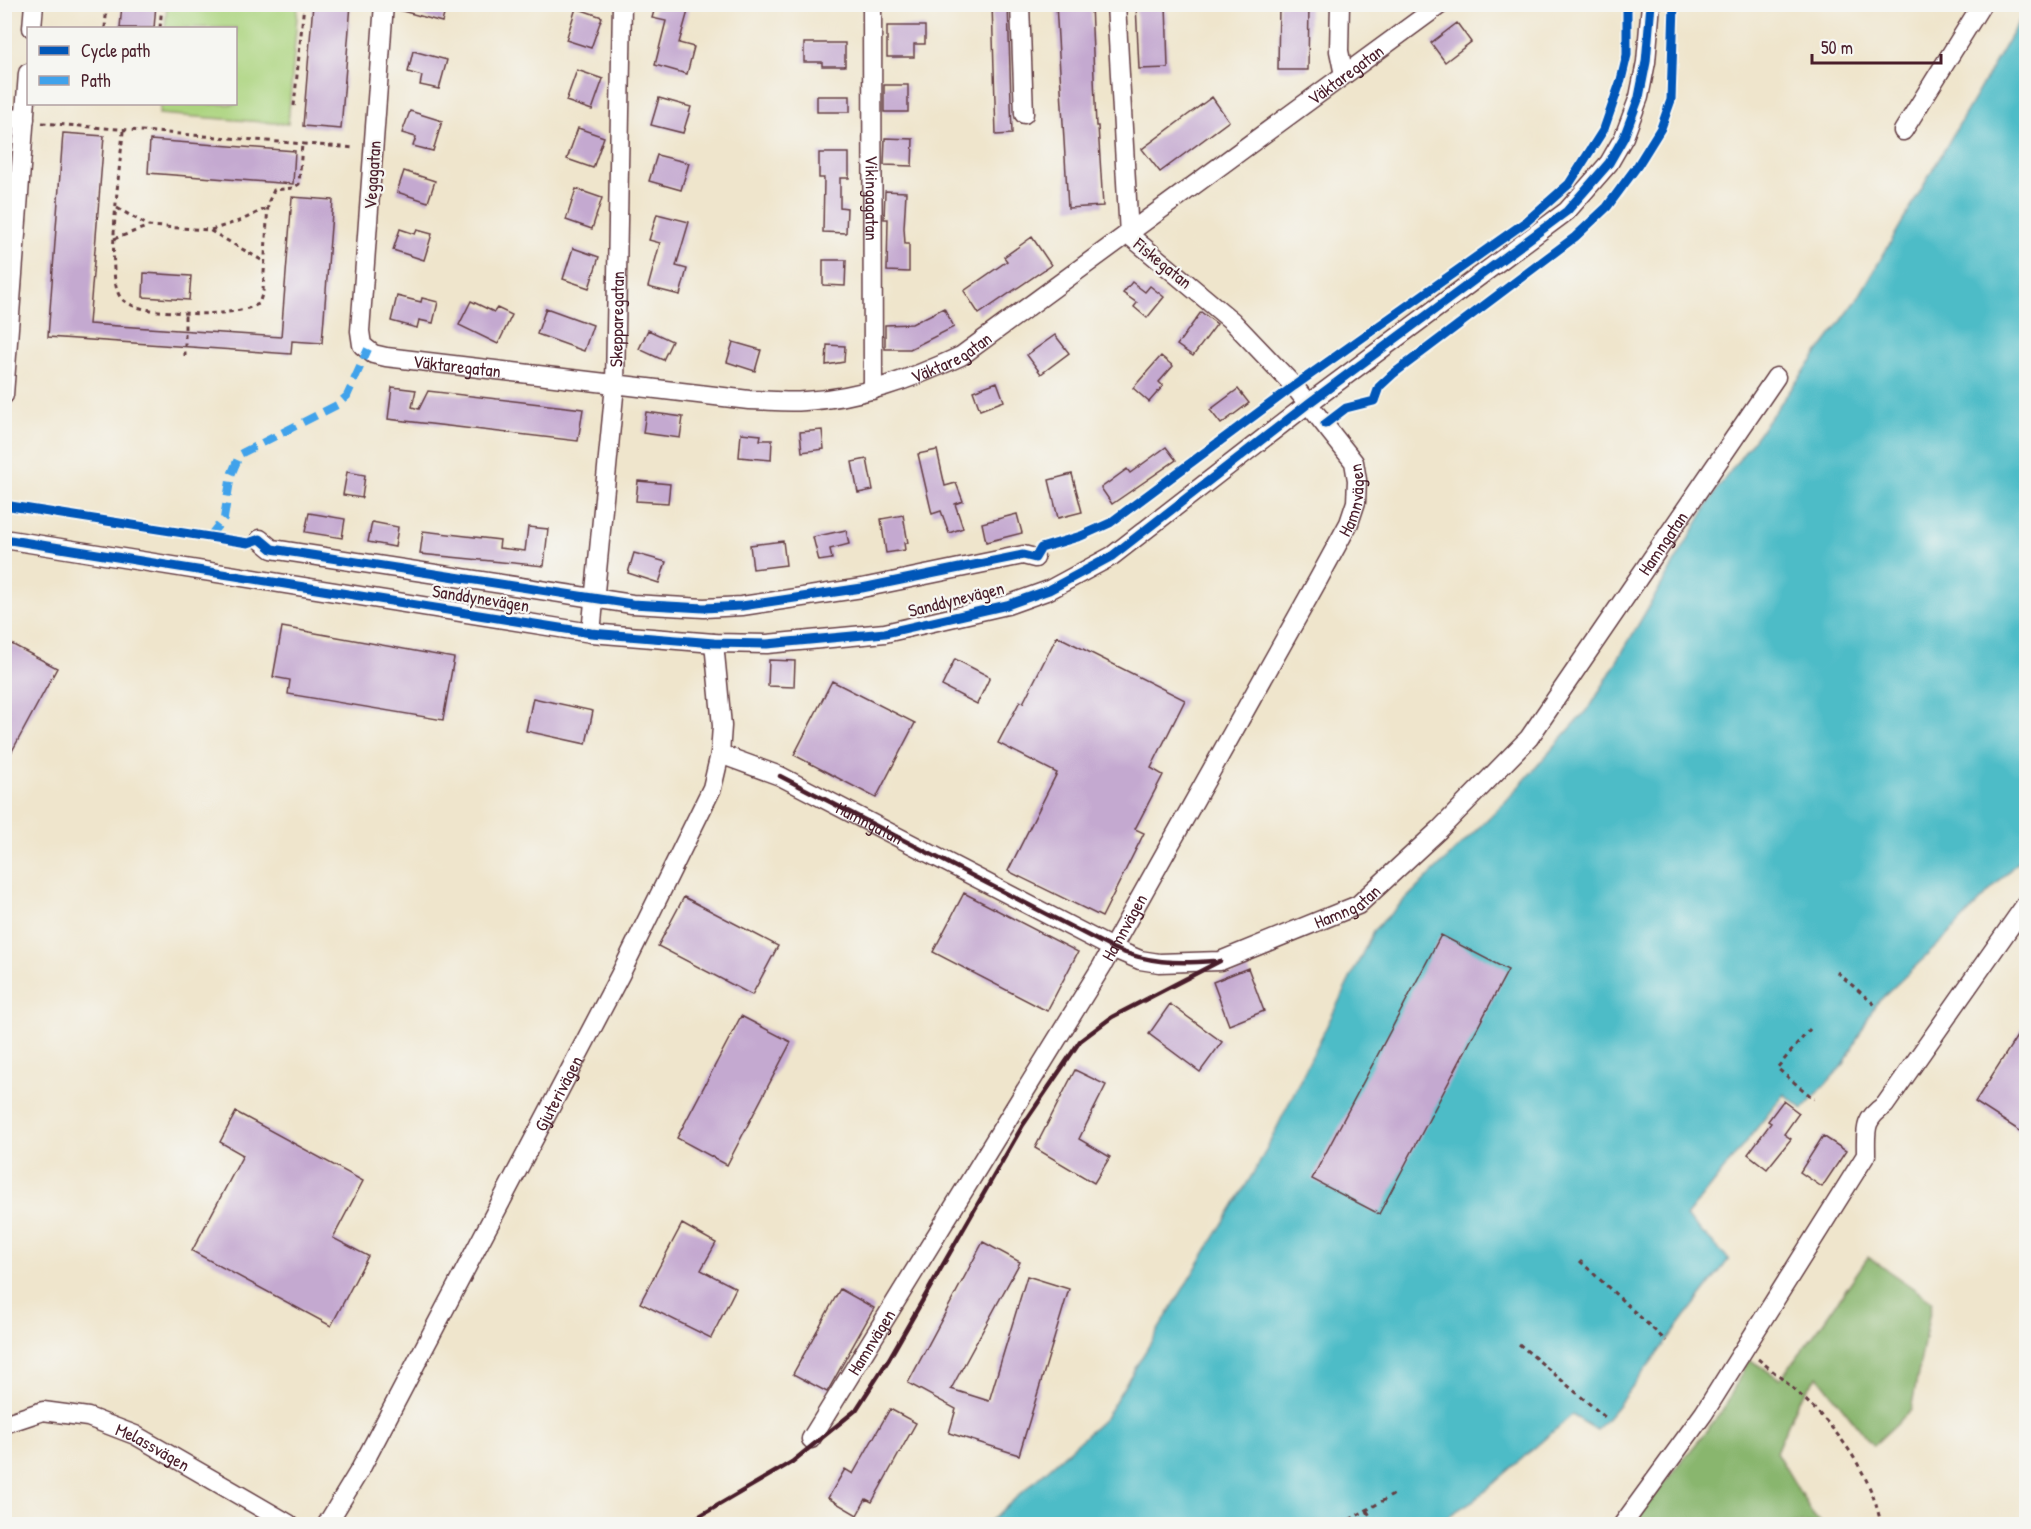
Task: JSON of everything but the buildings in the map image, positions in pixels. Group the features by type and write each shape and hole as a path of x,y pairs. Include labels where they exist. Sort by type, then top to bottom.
{"street":[{"path":"32,27 33,4"},
{"name":"Vegagatan","path":"362,345 360,331 384,4"},
{"name":"Skepparegatan","path":"591,633 615,385 622,4"},
{"name":"Vikingagatan","path":"872,4 873,390"},
{"path":"1020,4 1024,114"},
{"name":"Fiskegatan","path":"1116,4 1129,235 1232,321 1309,404"},
{"path":"1340,4 1340,51 1344,75"},
{"name":"Väktaregatan","path":"362,345 373,354 386,357 748,400 794,401 873,390 916,377 961,356 1441,4"},
{"name":"Sanddynevägen","path":"4,538 591,633 714,643 766,644 885,633 1007,604 1049,590 1112,556 1309,404 1540,234 1591,186 1609,163 1624,137 1639,97 1646,62 1651,4"},
{"path":"1903,131 1982,4"},
{"path":"4,396 11,240 31,121 30,105"},
{"path":"4,118 31,121"},
{"name":"Hamngatan","path":"720,754 780,776 1112,948 1140,960 1160,963 1220,961 1358,905 1439,830 1529,738 1776,378"},
{"name":"Hamnvägen","path":"811,1439 1112,948 1349,522 1356,502 1357,480 1354,462 1309,404"},
{"name":"Sanddynevägen","path":"260,539 272,549 668,607 742,606 862,588 1023,555 1035,558"},
{"name":"Gjuterivägen","path":"327,1524 361,1468 621,975 712,788 720,754 722,726 714,643"},
{"path":"1623,1524 1704,1413 1866,1155 1866,1128 1872,1114 1885,1106 2026,904"},
{"name":"Melassvägen","path":"4,1424 43,1411 88,1418 135,1435 289,1524"}],"path":[{"path":"105,27 106,4"},
{"path":"160,27 162,4"},
{"path":"294,106 304,4"},
{"path":"31,121 374,149"},
{"path":"123,130 114,239 114,284 121,298 147,308 185,313 244,310 259,304 263,291 267,208 274,190 293,188 299,184 302,144"},
{"path":"117,208 149,226"},
{"path":"114,239 149,226 209,230 242,220 267,208"},
{"path":"209,230 264,262"},
{"path":"185,313 185,356"},
{"path":"1837,972 1875,1005"},
{"path":"1810,1029 1777,1068 1814,1098"},
{"path":"1580,1261 1666,1341"},
{"path":"1519,1344 1606,1418"},
{"path":"1744,1348 1784,1380 1850,1448 1869,1481 1881,1524"},
{"path":"1342,1524 1393,1495"},
{"path":"1367,1510 1375,1524"}],"green space":[{"path":"167,5 298,5 288,124 159,114 160,105 237,105 237,27 165,27"},
{"path":"1868,1257 1932,1301 1911,1410 1873,1446 1818,1376 1798,1401 1776,1452 1815,1518 1824,1524 1632,1524 1723,1410 1749,1359 1780,1379 1820,1327"}],"water":[{"path":"2026,9 2026,853 1944,939 1875,1005 1844,1064 1803,1109 1784,1094 1686,1217 1729,1259 1597,1430 1572,1415 1477,1498 1439,1522 987,1524 1105,1418 1260,1162 1374,930 1506,801 1592,704 1718,488 1857,300"}],"railway":[{"path":"780,776 1112,948 1138,957 1162,961 1214,961"},
{"path":"686,1524 792,1462 856,1410 889,1359 1023,1125 1080,1041 1112,1017 1220,961"}],"marked path":[{"path":"209,537 224,518 231,475 240,454 337,405 347,396 368,349"}],"cycle path":[{"path":"4,505 248,543 260,539 272,549 632,604 704,608 742,606 862,588 1023,555 1035,558 1041,548 1081,536 1110,523 1294,386 1527,221 1569,184 1604,129 1621,80 1627,55 1627,4"},
{"path":"4,539 591,633 714,643 767,644 885,633 1007,605 1049,590 1112,556 1309,403 1567,211 1609,163 1624,137 1639,97 1646,62 1651,4"},
{"path":"1325,424 1346,408 1374,401 1379,387 1393,374 1575,237 1607,207 1638,165 1661,128 1671,100 1674,4"}]}
